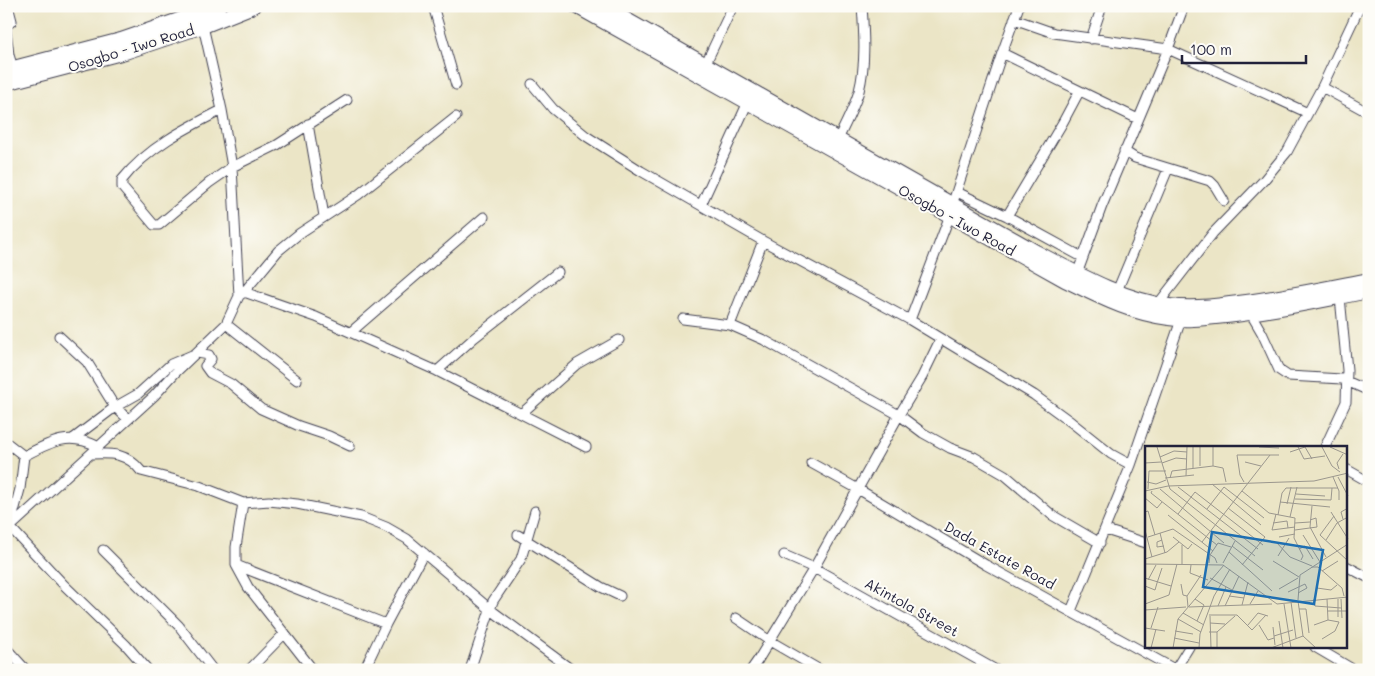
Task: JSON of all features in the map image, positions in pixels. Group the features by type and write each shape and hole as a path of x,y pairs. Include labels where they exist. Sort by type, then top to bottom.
{"main road":[{"name":"Osogbo - Iwo Road","path":"6,83 125,52 219,6"},
{"name":"Osogbo - Iwo Road","path":"10,69 121,40 201,15 253,6"},
{"name":"Osogbo - Iwo Road","path":"576,6 748,102 953,204 1065,280 1103,299 1133,310 1166,318 1181,320 1200,319 1251,314 1369,291"},
{"name":"Osogbo - Iwo Road","path":"602,6 838,141 1077,274 1117,291 1158,304 1200,308 1242,303 1369,280"}],"street":[{"path":"6,26 12,21 8,6"},
{"path":"433,6 456,85"},
{"path":"705,65 733,6"},
{"path":"838,141 859,91 864,28 862,6"},
{"path":"910,320 953,204 1019,6"},
{"path":"1091,39 1102,6"},
{"path":"1077,274 1082,257 1184,6"},
{"path":"1158,304 1213,233 1264,180 1287,152 1322,87 1356,7"},
{"path":"201,15 222,110 232,167 242,294"},
{"path":"1014,19 1054,33 1168,49 1308,113"},
{"path":"6,30 10,69"},
{"path":"1002,53 1138,119"},
{"path":"532,84 553,109 586,136 641,171 763,241 910,320 1034,396 1111,454 1131,465"},
{"path":"1322,87 1369,113"},
{"path":"1007,216 1079,92"},
{"path":"222,110 172,137 151,152 122,180 122,187 154,225 157,226 209,183 232,167 276,145 347,100"},
{"path":"701,205 748,102"},
{"path":"8,529 91,454 97,446 128,419 226,324 242,294 278,252 300,233 358,195 456,117"},
{"path":"308,124 324,216"},
{"path":"1124,152 1135,158 1210,181 1224,201"},
{"path":"1117,291 1168,169"},
{"path":"953,204 1007,216 1082,257"},
{"path":"351,332 484,217"},
{"path":"730,325 763,241"},
{"path":"437,371 474,338 558,272"},
{"path":"242,294 316,317 351,332 437,371 586,448"},
{"path":"1325,446 1346,402 1347,381 1340,296"},
{"path":"1251,314 1279,370 1283,374 1288,376 1342,379 1369,391"},
{"path":"683,319 730,325 764,340 899,415 924,433 950,448 974,457 1005,475 1052,515 1100,543"},
{"path":"1071,611 1106,530 1131,465 1181,320"},
{"path":"226,324 298,380"},
{"path":"59,336 86,362 115,407 128,419"},
{"path":"521,414 577,364 619,340"},
{"path":"751,670 814,568 922,377 940,340"},
{"path":"74,438 115,407 138,394 171,364 197,353 209,355 211,359 205,366 210,373 231,384 261,409 350,446"},
{"path":"24,456 50,442 74,438 88,441 97,446"},
{"path":"106,439 114,453"},
{"path":"6,442 24,456"},
{"path":"91,454 114,453 136,465 141,471 199,486 244,503 269,501 297,504 361,517 386,527 407,538 491,610 572,670"},
{"path":"8,529 20,489 24,456"},
{"name":"Dada Estate Road","path":"811,463 986,565 1176,670"},
{"path":"1348,470 1369,482"},
{"path":"244,503 236,547 236,565 248,587 313,670"},
{"path":"470,670 493,601 521,559 536,511"},
{"path":"8,529 126,645 148,670"},
{"path":"1106,530 1145,543"},
{"path":"518,536 601,587 620,596"},
{"path":"103,550 178,626 213,670"},
{"path":"364,670 424,553"},
{"name":"Akintola Street","path":"784,555 814,568 996,670"},
{"path":"236,565 386,624"},
{"path":"1348,567 1369,578"},
{"path":"736,618 820,670"},
{"path":"249,670 285,633"},
{"path":"6,648 20,667"},
{"path":"1176,670 1188,648"},
{"path":"1317,648 1354,670"}]}
